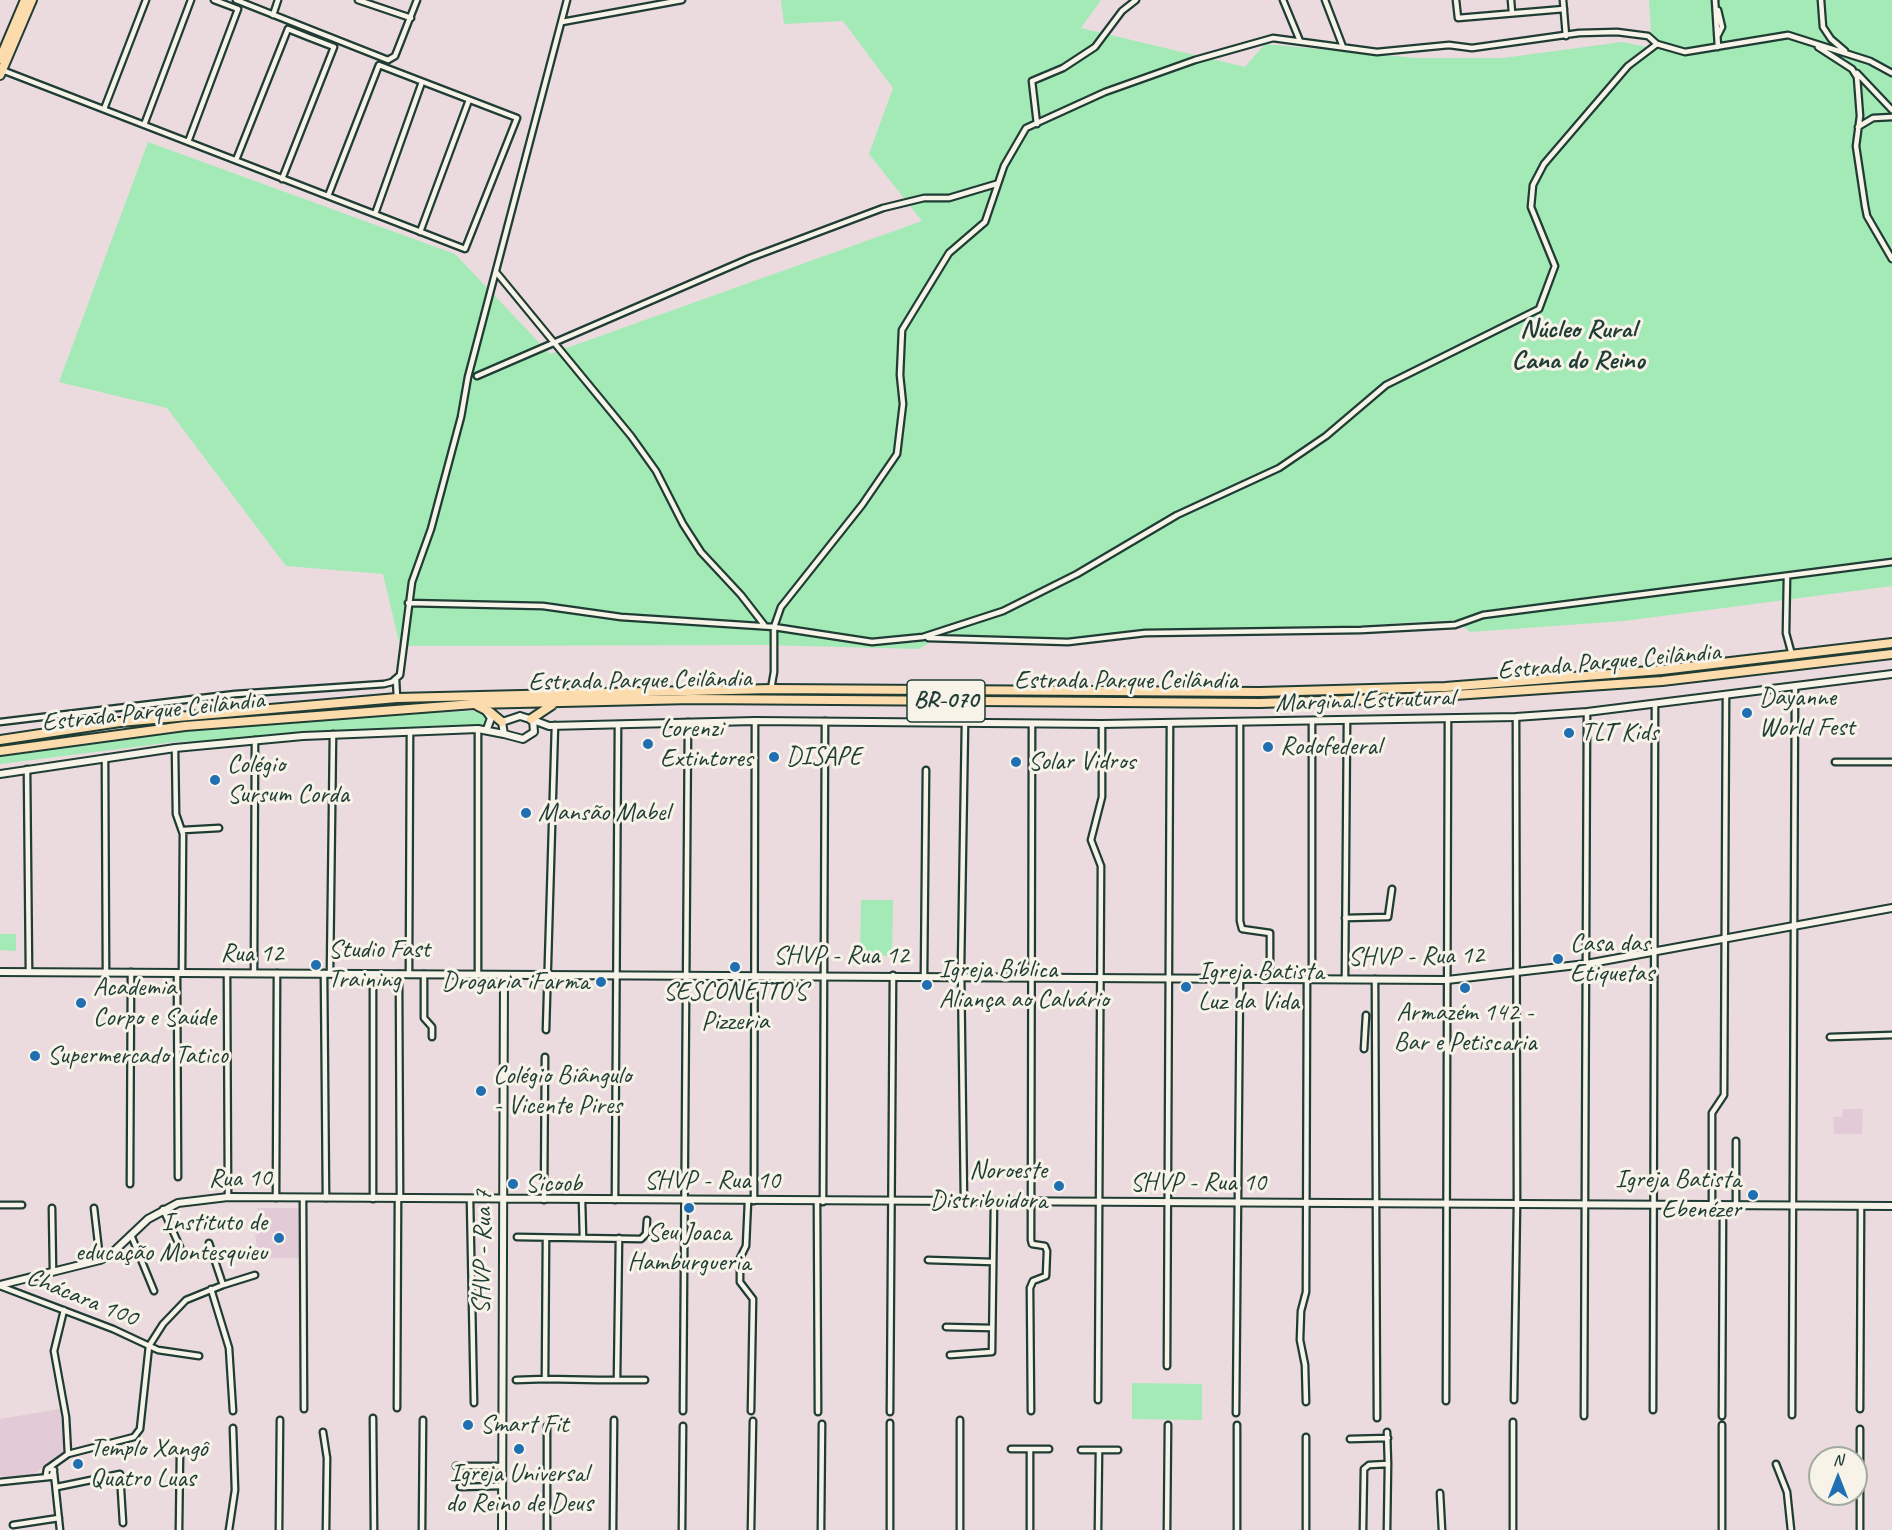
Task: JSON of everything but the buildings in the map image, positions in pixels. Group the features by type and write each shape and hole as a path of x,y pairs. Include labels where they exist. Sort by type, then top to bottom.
{"highway":[{"path":"0,59 25,0"},
{"path":"1,73 32,0"},
{"name":"Estrada Parque Ceilândia","path":"0,740 120,722 397,698 771,689 1260,692 1434,687 1662,670 1892,643"},
{"name":"Estrada Parque Ceilândia","path":"0,751 185,726 474,704 692,699 1260,703 1375,699 1476,695 1662,681 1892,654"},
{"path":"532,719 551,705 562,703"},
{"path":"474,704 502,723"}],"street":[{"path":"104,110 146,0"},
{"path":"144,125 191,0"},
{"path":"188,142 238,9 214,0"},
{"path":"236,0 388,60 395,56 417,0"},
{"path":"273,15 278,0"},
{"path":"358,0 411,18"},
{"path":"0,722 235,694 334,685 371,685 396,680 400,675 412,582 431,529 461,417 463,400 567,0"},
{"path":"562,22 682,0"},
{"path":"1037,124 1032,81 1063,68 1095,47 1122,11 1136,0"},
{"path":"1283,0 1300,41"},
{"path":"1324,0 1343,47"},
{"path":"1456,0 1458,18 1564,9"},
{"path":"1511,0 1512,13"},
{"path":"1563,0 1566,36"},
{"path":"1716,0 1722,27 1718,35 1718,47"},
{"path":"1821,0 1823,27 1831,39 1847,53"},
{"path":"236,160 288,30 334,47 282,178"},
{"path":"771,689 774,672 774,627 781,607 862,505 897,454 903,404 900,375 902,330 949,253 985,222 996,184 1022,132 1105,92 1195,60 1273,38 1377,51 1449,45 1472,48 1617,32 1648,36 1657,44 1685,52 1788,35 1870,61 1892,73"},
{"path":"923,638 1003,611 1077,574 1177,515 1279,468 1326,436 1386,385 1539,309 1555,266 1532,207 1533,185 1544,164 1628,66 1657,44"},
{"path":"1816,45 1852,69 1892,110"},
{"path":"1,73 144,125 465,249 517,118 379,65 328,196"},
{"path":"1852,69 1857,77 1856,146 1867,216 1892,259"},
{"path":"375,214 422,82"},
{"path":"420,232 469,100"},
{"path":"1858,128 1873,118 1892,117"},
{"path":"477,376 750,258 883,208 924,198 949,198 996,184"},
{"path":"496,272 555,342 656,471 683,524 701,552 741,595 765,626"},
{"path":"408,603 543,606 621,617 765,626 872,642 923,638 1068,642 1145,633 1302,631 1455,625 1483,615 1892,562"},
{"path":"1786,576 1786,633 1792,655"},
{"name":"Marginal Estrutural","path":"532,719 550,725 755,721 1240,724 1516,717 1587,712 1892,674"},
{"path":"396,680 397,698"},
{"path":"1792,1415 1795,687"},
{"path":"1712,1205 1712,1113 1724,1095 1726,695"},
{"path":"1653,1410 1655,704"},
{"path":"546,1030 550,725 546,713 551,705"},
{"path":"483,708 490,718 487,729"},
{"path":"1584,1416 1587,712"},
{"path":"487,729 513,717 532,719 534,732"},
{"path":"1514,1400 1517,1204 1516,717"},
{"path":"1446,1401 1448,718"},
{"path":"751,1411 753,1299 740,1282 740,1258 747,1242 751,1201 755,721"},
{"path":"818,1412 825,721"},
{"path":"1345,978 1347,721"},
{"path":"682,1411 688,722"},
{"path":"0,774 175,748 255,740 333,734 478,729 504,734 502,723"},
{"path":"964,1202 961,976 965,723"},
{"path":"1306,1402 1305,1365 1300,1340 1301,1311 1306,1293 1312,723"},
{"path":"1031,1411 1030,1288 1033,1281 1046,1276 1047,1251 1045,1246 1031,1242 1032,724"},
{"path":"1098,1400 1101,861 1092,848 1091,840 1102,797 1102,724"},
{"path":"1167,1366 1170,724"},
{"path":"1240,724 1240,921 1242,929 1270,933 1270,978"},
{"name":"Marginal Estrutural","path":"504,734 523,739 550,725"},
{"path":"615,1200 618,725"},
{"path":"478,729 478,974"},
{"path":"409,974 410,732"},
{"path":"326,1198 327,973 333,734"},
{"path":"254,973 255,740"},
{"path":"175,748 176,814 183,830 179,973 178,1177"},
{"path":"105,758 106,972"},
{"path":"1835,762 1892,762"},
{"path":"27,769 29,972"},
{"path":"924,976 926,770"},
{"path":"183,830 219,828"},
{"path":"1345,918 1388,917 1392,889"},
{"name":"SHVP - Rua 12","path":"504,975 893,975 1447,980 1586,964 1892,908"},
{"name":"Rua 12","path":"0,972 504,975"},
{"path":"130,1184 131,972"},
{"path":"227,973 228,1197"},
{"path":"276,1198 277,973"},
{"path":"373,974 373,1199"},
{"path":"397,1408 399,974"},
{"path":"424,974 424,1018 432,1027 432,1037"},
{"name":"SHVP - Rua 7","path":"502,1530 504,975"},
{"path":"890,1412 893,975"},
{"path":"1236,1413 1240,978"},
{"path":"1375,979 1377,1418"},
{"path":"1364,1049 1366,1015"},
{"path":"1830,1037 1892,1035"},
{"path":"1365,1042 1375,1043"},
{"path":"544,1200 546,1058"},
{"path":"1736,1141 1736,1205"},
{"name":"Rua 10","path":"0,1286 100,1260 110,1255 130,1235 163,1209 183,1201 228,1197 504,1199"},
{"path":"303,1198 304,1409"},
{"path":"470,1199 474,1403"},
{"name":"SHVP - Rua 10","path":"504,1199 1892,1206"},
{"path":"582,1200 583,1239"},
{"path":"950,1355 990,1354 992,1350 994,1202"},
{"path":"0,1205 22,1205"},
{"path":"1722,1416 1723,1205"},
{"path":"1860,1409 1861,1206"},
{"path":"52,1208 53,1271"},
{"path":"94,1208 100,1260"},
{"path":"163,1209 180,1247"},
{"path":"517,1237 583,1239 644,1237 647,1220"},
{"path":"130,1235 154,1291"},
{"path":"545,1379 546,1238"},
{"path":"617,1380 619,1238"},
{"path":"209,1243 223,1284"},
{"path":"928,1260 993,1262"},
{"path":"32,1480 68,1454 127,1440 137,1433 149,1346 180,1305 223,1284 255,1275"},
{"name":"Chácara 100","path":"0,1286 168,1353 199,1356"},
{"path":"211,1289 229,1348 233,1411"},
{"path":"64,1310 54,1351 66,1417 68,1454"},
{"path":"946,1328 992,1328"},
{"path":"516,1380 645,1380"},
{"path":"373,1418 374,1530"},
{"path":"279,1530 280,1420"},
{"path":"422,1530 423,1420"},
{"path":"613,1530 614,1420"},
{"path":"960,1420 960,1530"},
{"path":"751,1530 753,1422"},
{"path":"1513,1530 1514,1422"},
{"path":"890,1423 891,1530"},
{"path":"821,1530 822,1424"},
{"path":"1167,1530 1168,1425"},
{"path":"1237,1425 1237,1530"},
{"path":"1722,1425 1722,1530"},
{"path":"547,1426 547,1530"},
{"path":"682,1530 683,1426"},
{"path":"229,1530 235,1490 233,1428"},
{"path":"1860,1429 1860,1530"},
{"path":"323,1432 327,1458 326,1530"},
{"path":"1387,1432 1387,1530"},
{"path":"1306,1437 1306,1530"},
{"path":"1350,1439 1388,1438"},
{"path":"1011,1449 1049,1449"},
{"path":"1030,1449 1030,1530"},
{"path":"1081,1450 1118,1450"},
{"path":"1098,1530 1099,1450"},
{"path":"179,1530 180,1453"},
{"path":"52,1475 58,1462"},
{"path":"1363,1530 1364,1468 1369,1465 1388,1464"},
{"path":"1776,1464 1787,1492 1791,1530"},
{"path":"456,1466 502,1466"},
{"path":"47,1469 57,1485 60,1530"},
{"path":"47,1469 52,1475"},
{"path":"57,1485 119,1473 123,1523"},
{"path":"0,1482 32,1480 52,1475"},
{"path":"460,1486 502,1486"},
{"path":"1440,1493 1442,1530"},
{"path":"12,1525 59,1518"}],"shaded area":[{"path":"1843,1109 1863,1109 1862,1134 1834,1134 1833,1117 1842,1117"},
{"name":"Instituto de educação Montesquieu","path":"257,1208 300,1208 301,1258 258,1258 255,1232 262,1229"},
{"path":"60,1409 65,1451 32,1475 3,1478 0,1475 0,1419"}],"green space":[{"path":"781,0 1101,0 1081,28 1245,67 1265,44 1416,58 1503,58 1622,42 1652,48 1649,0 1892,0 1892,586 1624,621 1470,632 1456,620 1301,629 1148,629 1088,638 940,636 919,649 764,645 400,646 383,574 286,566 167,408 59,382 148,142 455,254 550,354 922,221 869,154 893,88 843,21 784,24"},
{"path":"473,711 482,714 487,720 482,726 175,742 0,764 0,756 180,732 380,715"},
{"path":"861,900 893,900 892,956 860,955"},
{"path":"0,934 16,934 16,951 0,950"},
{"path":"1132,1383 1202,1384 1202,1420 1132,1419"}],"place":[{"name":"Dayanne World Fest","path":"1747,713"},
{"name":"TLT Kids","path":"1569,733"},
{"name":"Lorenzi Extintores","path":"648,744"},
{"name":"Rodofederal","path":"1268,747"},
{"name":"DISAPE","path":"774,757"},
{"name":"Solar Vidros","path":"1016,762"},
{"name":"Colégio Sursum Corda","path":"215,780"},
{"name":"Mansão Mabel","path":"526,813"},
{"name":"Casa das Etiquetas","path":"1558,959"},
{"name":"Studio Fast Training","path":"316,965"},
{"name":"SESCONETTO'S Pizzeria","path":"735,967"},
{"name":"Drogaria iFarma","path":"601,982"},
{"name":"Igreja Bíblica Aliança ao Calvário","path":"927,985"},
{"name":"Igreja Batista Luz da Vida","path":"1186,987"},
{"name":"Armazém 142 - Bar e Petiscaria","path":"1465,988"},
{"name":"Academia Corpo e Saúde","path":"81,1003"},
{"name":"Supermercado Tatico","path":"35,1056"},
{"name":"Colégio Biângulo - Vicente Pires","path":"481,1091"},
{"name":"Sicoob","path":"513,1184"},
{"name":"Noroeste Distribuidora","path":"1059,1186"},
{"name":"Igreja Batista Ebenézer","path":"1753,1195"},
{"name":"Seu Joaca Hamburgueria","path":"689,1208"},
{"name":"Instituto de educação Montesquieu","path":"279,1238"},
{"name":"Smart Fit","path":"468,1425"},
{"name":"Igreja Universal do Reino de Deus","path":"519,1449"},
{"name":"Templo Xangô Quatro Luas","path":"78,1464"}],"district":[{"name":"Núcleo Rural Cana do Reino","path":"1578,346"}]}
